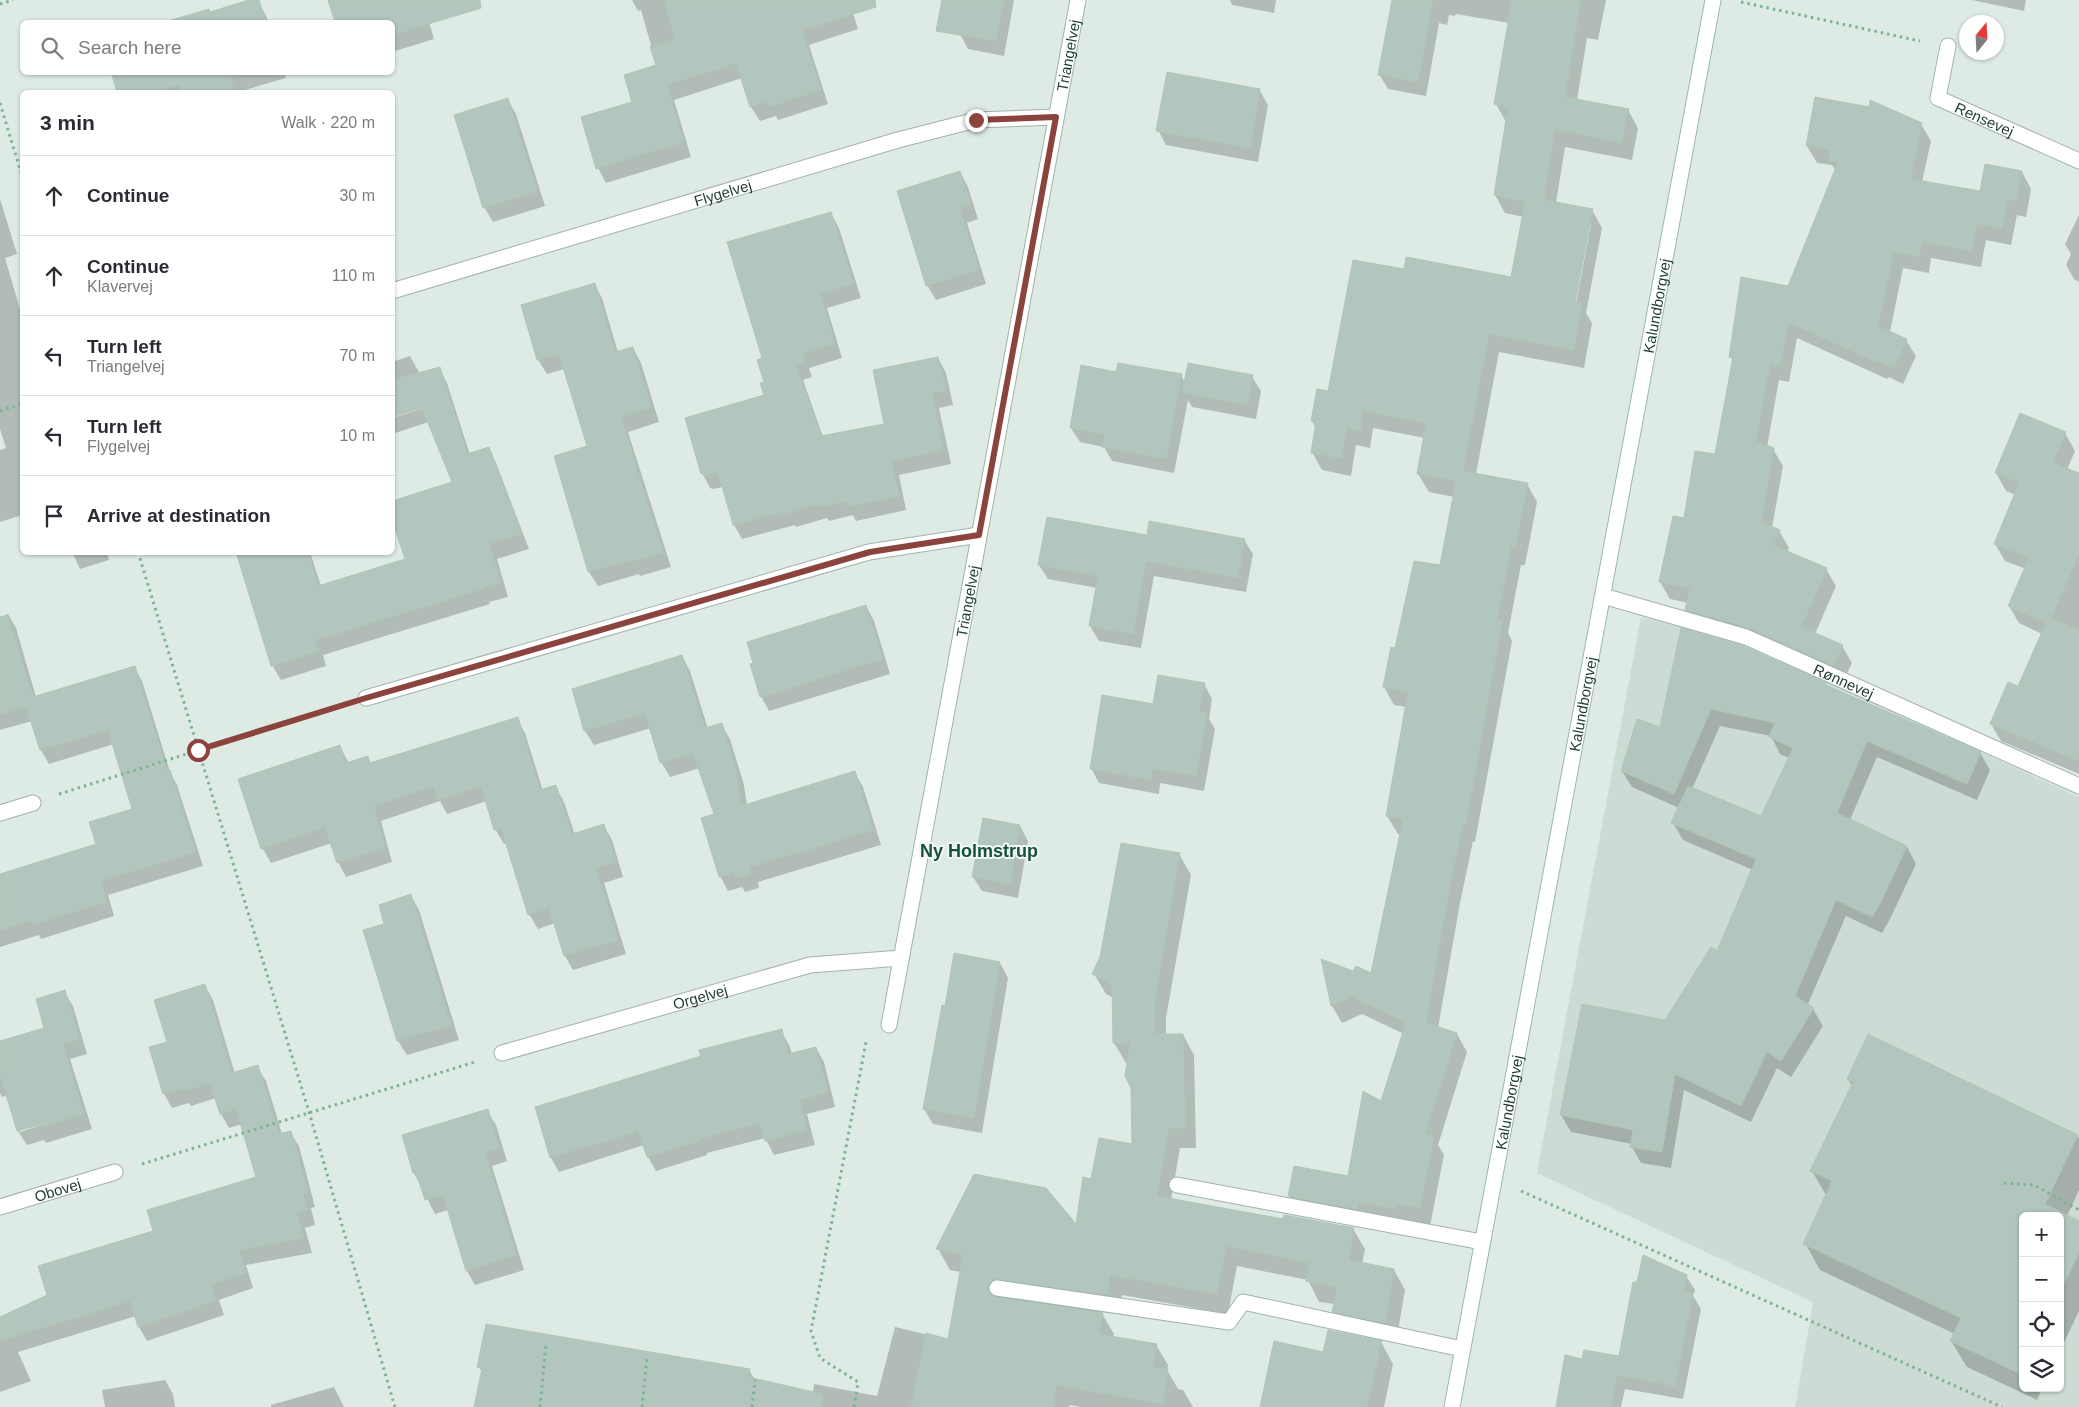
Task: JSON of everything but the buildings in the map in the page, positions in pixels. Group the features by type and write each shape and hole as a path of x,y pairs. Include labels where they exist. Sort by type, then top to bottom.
{"street":[{"name":"Triangelvej","path":"889,1025 1078,0"},
{"name":"Kalundborgvej","path":"1452,1407 1713,0"},
{"name":"Rensevej","path":"1948,46 1938,98 2079,161"},
{"name":"Flygelvej","path":"395,290 898,140 976,120 1056,117"},
{"path":"366,698 870,552 979,535"},
{"name":"Rønnevej","path":"1602,596 1746,637 2079,786"},
{"path":"0,812 33,803"},
{"name":"Orgelvej","path":"502,1053 810,965 901,958"},
{"name":"Obovej","path":"0,1207 115,1172"},
{"path":"1178,1185 1482,1242"},
{"path":"997,1288 1230,1322 1243,1302 1462,1349"}],"path":[{"path":"0,4 13,0"},
{"path":"1732,0 1948,46"},
{"path":"0,103 20,169"},
{"path":"0,411 20,405"},
{"path":"139,555 309,1112 395,1407"},
{"path":"33,803 366,698"},
{"path":"854,1407 858,1382 820,1358 810,1331 866,1042 889,1025"},
{"path":"115,1172 502,1053"},
{"path":"1493,1179 2002,1407"},
{"path":"2004,1183 2034,1185 2079,1210"},
{"path":"540,1407 546,1344"},
{"path":"642,1407 647,1358"},
{"path":"752,1407 755,1380"}],"shaded area":[{"path":"1641,617 1737,640 2079,797 2079,1407 1795,1407 1813,1302 1537,1173"}],"district":[{"name":"Ny Holmstrup","path":"979,851"}],"route":[{"path":"198,750 366,698 870,552 979,535 1056,117 976,120"}]}
